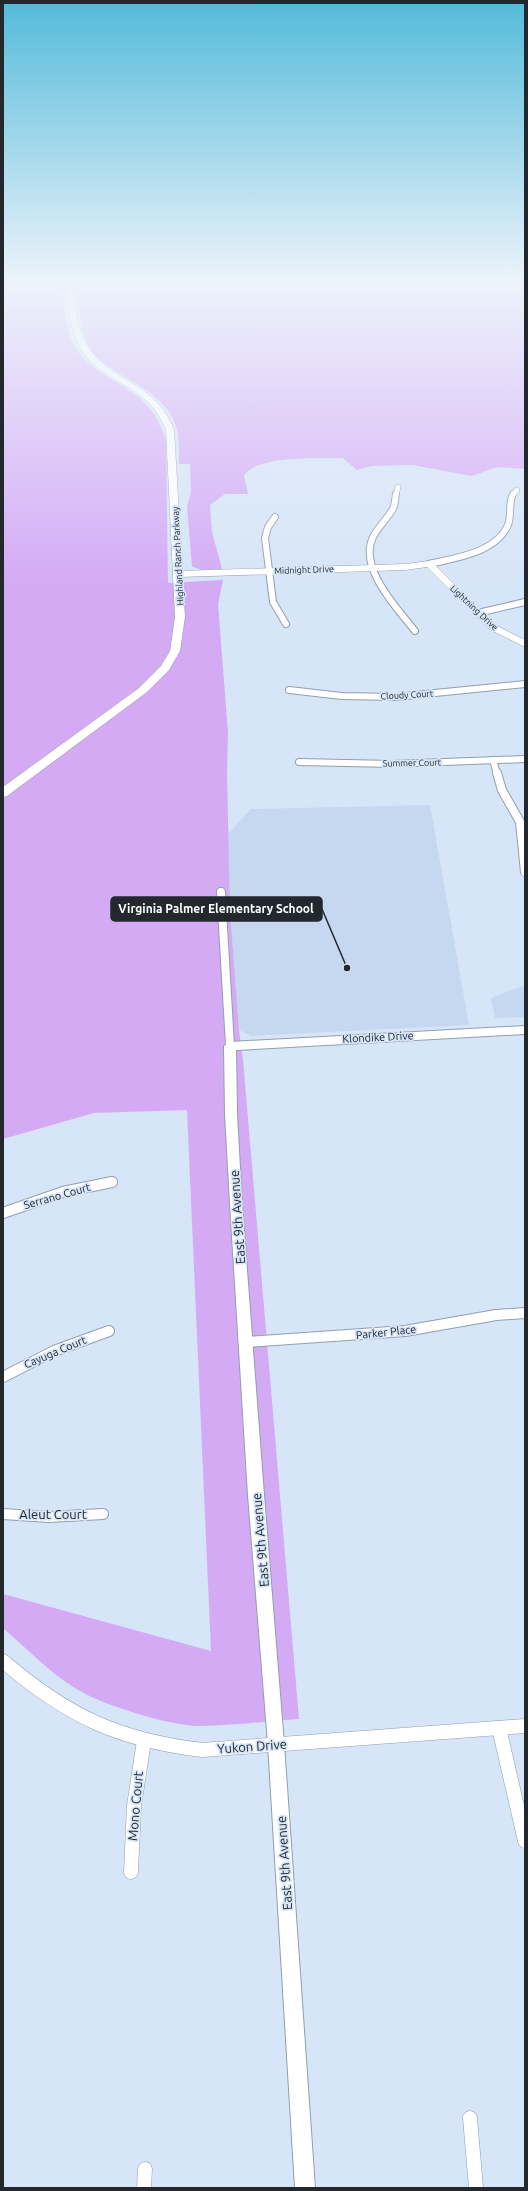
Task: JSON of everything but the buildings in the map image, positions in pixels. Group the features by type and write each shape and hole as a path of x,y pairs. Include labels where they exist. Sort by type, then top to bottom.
{"main road":[{"name":"Highland Ranch Parkway","path":"3,793 143,690 165,668 175,651 179,634 179,574 172,443 168,423 161,411 151,400 122,380"},
{"name":"Midnight Drive","path":"179,574 373,568 429,564"},
{"name":"Lightning Drive","path":"429,564 478,613 502,633 525,644"}],"street":[{"path":"398,487 393,510 375,532 369,545 373,568 380,586 415,631"},
{"path":"429,564 468,554 495,541 508,524 510,500 517,490"},
{"path":"275,517 268,527 265,538 273,602 286,624"},
{"path":"478,613 525,602"},
{"name":"Cloudy Court","path":"289,690 342,696 395,697 525,684"},
{"name":"Summer Court","path":"299,762 392,764 525,758"},
{"path":"493,760 502,790 520,822 525,872"},
{"name":"East 9th Avenue","path":"221,892 230,1046 231,1114 246,1342 276,1744 305,2188"},
{"name":"Klondike Drive","path":"230,1046 525,1030"},
{"name":"Serrano Court","path":"3,1213 63,1192 112,1182"},
{"name":"Parker Place","path":"246,1342 405,1331 496,1315 525,1313"},
{"name":"Cayuga Court","path":"3,1377 54,1351 109,1331"},
{"name":"Aleut Court","path":"3,1514 49,1517 103,1514"},
{"name":"Yukon Drive","path":"3,1661 29,1684 58,1705 88,1722 144,1741 202,1750 499,1728 524,1728"},
{"path":"499,1728 525,1841"},
{"name":"Mono Court","path":"131,1872 131,1823 136,1780 144,1741"},
{"path":"470,2118 476,2188"},
{"path":"144,2188 145,2169"}],"shaded area":[{"path":"3,380 114,380 136,396 148,407 158,421 166,441 168,583 223,580 218,604 228,733 227,773 230,911 299,1719 199,1726 171,1722 135,1713 100,1701 65,1682 3,1628 3,1594 211,1651 187,1110 94,1113 3,1139"},
{"path":"131,380 525,380 525,469 497,467 472,476 412,465 372,466 357,470 343,458 290,459 263,464 252,468 244,475 248,494 225,494 210,505 212,532 222,569 201,570 192,566 187,507 191,492 190,464 179,464 178,434 175,423 163,404 145,389"},
{"path":"430,805 469,1025 251,1036 239,1030 230,911 228,834 251,809"},
{"path":"525,985 525,1017 495,1018 491,998"}],"place":[{"name":"Virginia Palmer Elementary School","path":"347,968"}]}
